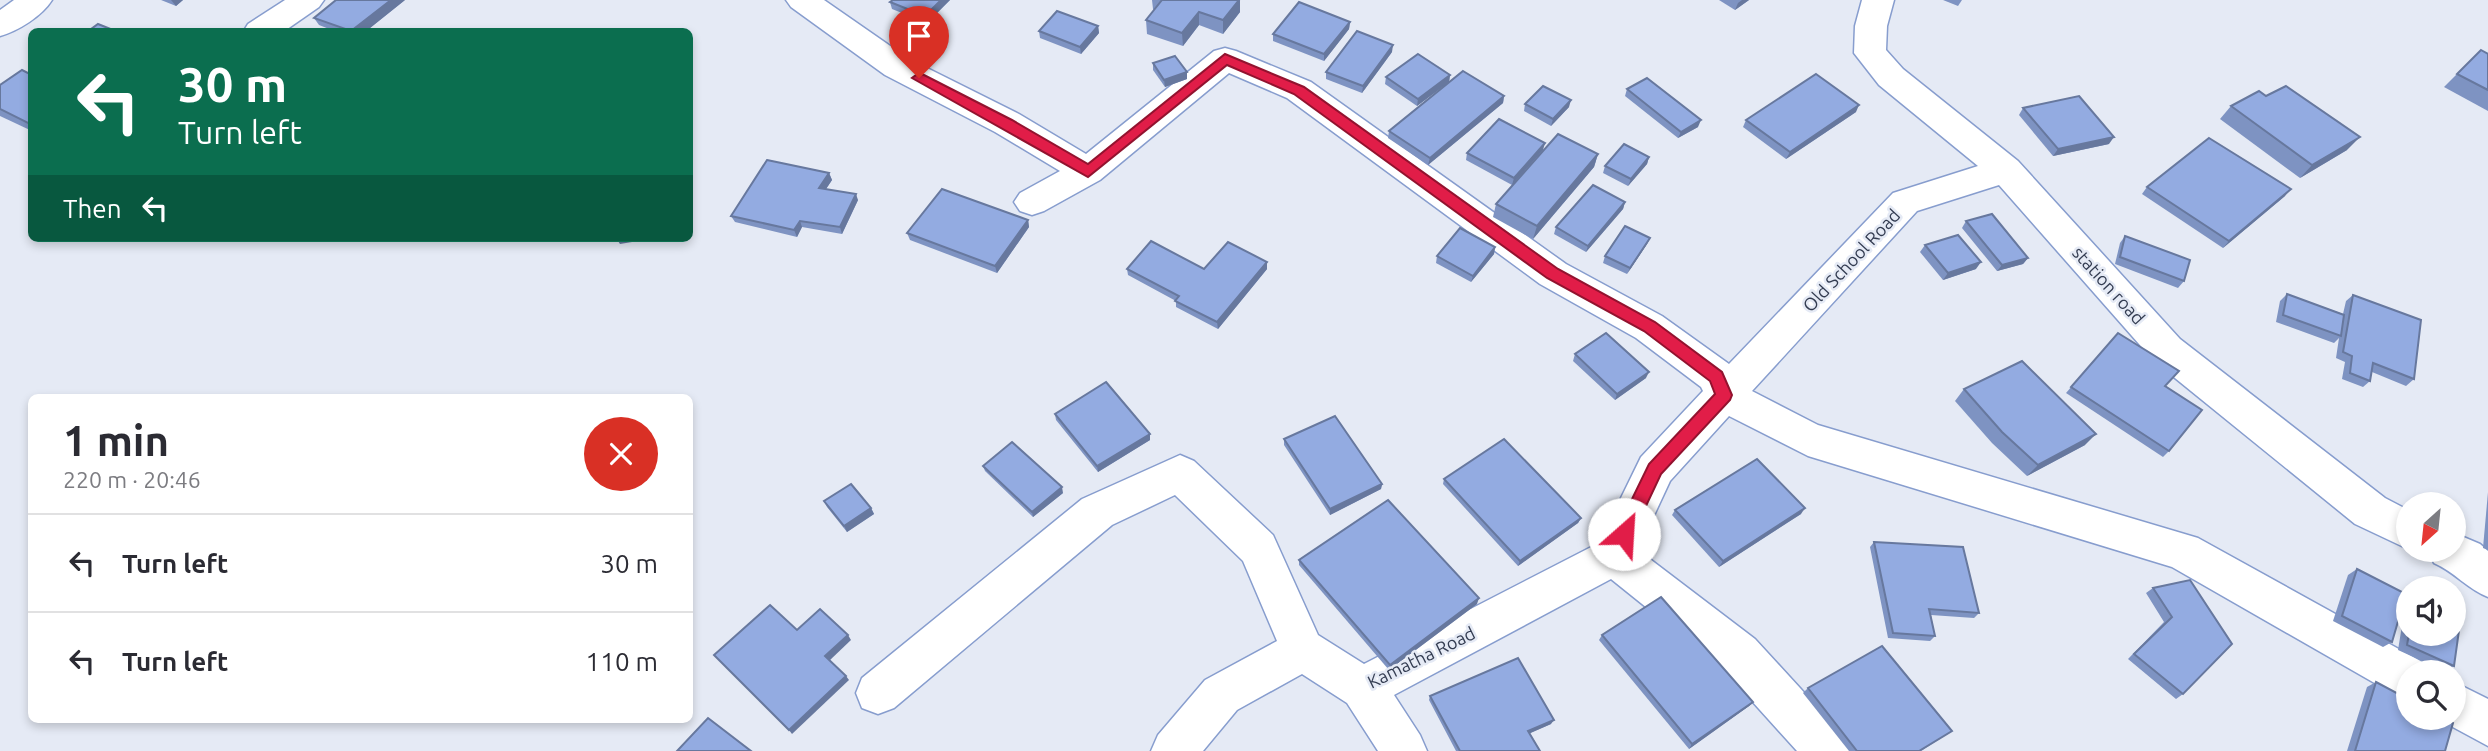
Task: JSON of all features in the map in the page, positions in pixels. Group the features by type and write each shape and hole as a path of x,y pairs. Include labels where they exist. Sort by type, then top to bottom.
{"street":[{"path":"0,25 36,0"},
{"path":"265,28 308,0"},
{"path":"802,0 897,67 1007,124 1088,172"},
{"name":"station road","path":"1878,0 1871,26 1870,53 1891,77 2006,170 2167,350 2370,511 2396,524"},
{"path":"1032,202 1088,172 1225,59 1299,90 1553,274 1649,327 1717,377 1724,395 1808,439 2183,551 2396,671"},
{"name":"Old School Road","path":"1614,556 1655,469 1905,202 2006,170"},
{"path":"878,693 1097,512 1181,472 1258,548 1303,650 1221,695 1174,751"},
{"path":"1614,556 1739,654 1827,751"},
{"name":"Kamatha Road","path":"1303,650 1363,688 1614,556"},
{"path":"2466,559 2488,578"},
{"path":"1363,688 1404,751"},
{"path":"2466,711 2488,724"}],"building":[{"path":"336,0 391,0 355,28 342,28 314,18"},
{"path":"941,0 925,16 890,2"},
{"path":"1162,0 1239,0 1223,20 1199,12 1182,33 1146,20"},
{"path":"1299,2 1350,22 1324,54 1273,34"},
{"path":"1057,11 1098,26 1080,47 1039,31"},
{"path":"98,24 108,28 92,28"},
{"path":"1357,31 1393,45 1363,86 1326,72"},
{"path":"2481,50 2488,54 2488,90 2457,74"},
{"path":"1418,54 1450,75 1418,99 1386,77"},
{"path":"1175,56 1187,72 1164,80 1153,63"},
{"path":"22,70 28,73 28,123 0,109 0,85"},
{"path":"1463,71 1504,96 1430,158 1389,131"},
{"path":"1816,74 1859,105 1790,152 1746,120"},
{"path":"1647,78 1701,120 1681,132 1627,89"},
{"path":"1543,86 1571,100 1553,119 1525,104"},
{"path":"2286,86 2360,137 2312,165 2231,106 2259,91 2266,96"},
{"path":"2079,96 2114,137 2058,149 2023,108"},
{"path":"1499,119 1545,143 1514,178 1467,153"},
{"path":"1558,134 1598,154 1537,226 1496,204"},
{"path":"2209,138 2291,189 2229,241 2147,187"},
{"path":"1624,144 1649,157 1631,179 1605,166"},
{"path":"767,160 829,173 819,188 856,194 840,227 800,221 794,230 731,216"},
{"path":"1593,185 1625,202 1588,246 1556,227"},
{"path":"942,189 1028,220 995,266 907,233"},
{"path":"1992,214 2028,258 2002,265 1966,221"},
{"path":"1625,226 1650,238 1630,268 1605,256"},
{"path":"1460,228 1495,247 1473,276 1437,256"},
{"path":"1958,235 1981,262 1948,273 1925,245"},
{"path":"2125,236 2190,260 2184,281 2120,257"},
{"path":"1151,241 1204,269 1228,242 1267,262 1217,322 1175,301 1179,296 1127,269"},
{"path":"2287,294 2344,315 2341,336 2283,315"},
{"path":"2353,295 2421,320 2414,379 2373,363 2370,381 2350,373 2352,356 2343,352"},
{"path":"1606,333 1649,372 1617,394 1575,354"},
{"path":"2118,333 2179,371 2165,386 2202,410 2169,451 2071,387"},
{"path":"2022,361 2096,434 2038,465 2002,432 1964,389"},
{"path":"1106,382 1150,434 1097,466 1055,414"},
{"path":"1335,416 1382,484 1330,509 1284,439"},
{"path":"1504,439 1581,518 1520,561 1444,479"},
{"path":"1012,442 1062,487 1032,512 983,466"},
{"path":"1757,459 1805,508 1723,561 1675,510"},
{"path":"851,484 871,508 844,526 824,501"},
{"path":"1388,500 1479,598 1390,665 1299,560"},
{"path":"1874,542 1963,547 1979,613 1929,609 1935,636 1893,633"},
{"path":"2357,569 2396,589 2396,628 2392,642 2342,616"},
{"path":"2190,580 2232,644 2183,694 2134,654 2172,617 2153,588"},
{"path":"1661,597 1753,702 1692,744 1602,635"},
{"path":"770,605 797,630 820,609 848,635 825,656 846,676 789,730 714,655"},
{"path":"1882,646 1952,731 1919,751 1857,751 1808,688"},
{"path":"2409,646 2457,646 2455,660 2441,660"},
{"path":"1518,658 1554,720 1528,731 1540,751 1460,751 1430,696"},
{"path":"2376,682 2396,693 2396,730 2451,730 2445,751 2355,751"},
{"path":"708,718 751,751 677,751"}],"route":[{"path":"919,78 1007,124 1088,172 1225,59 1299,90 1553,274 1649,327 1717,377 1724,395 1655,469 1624,534"}]}
